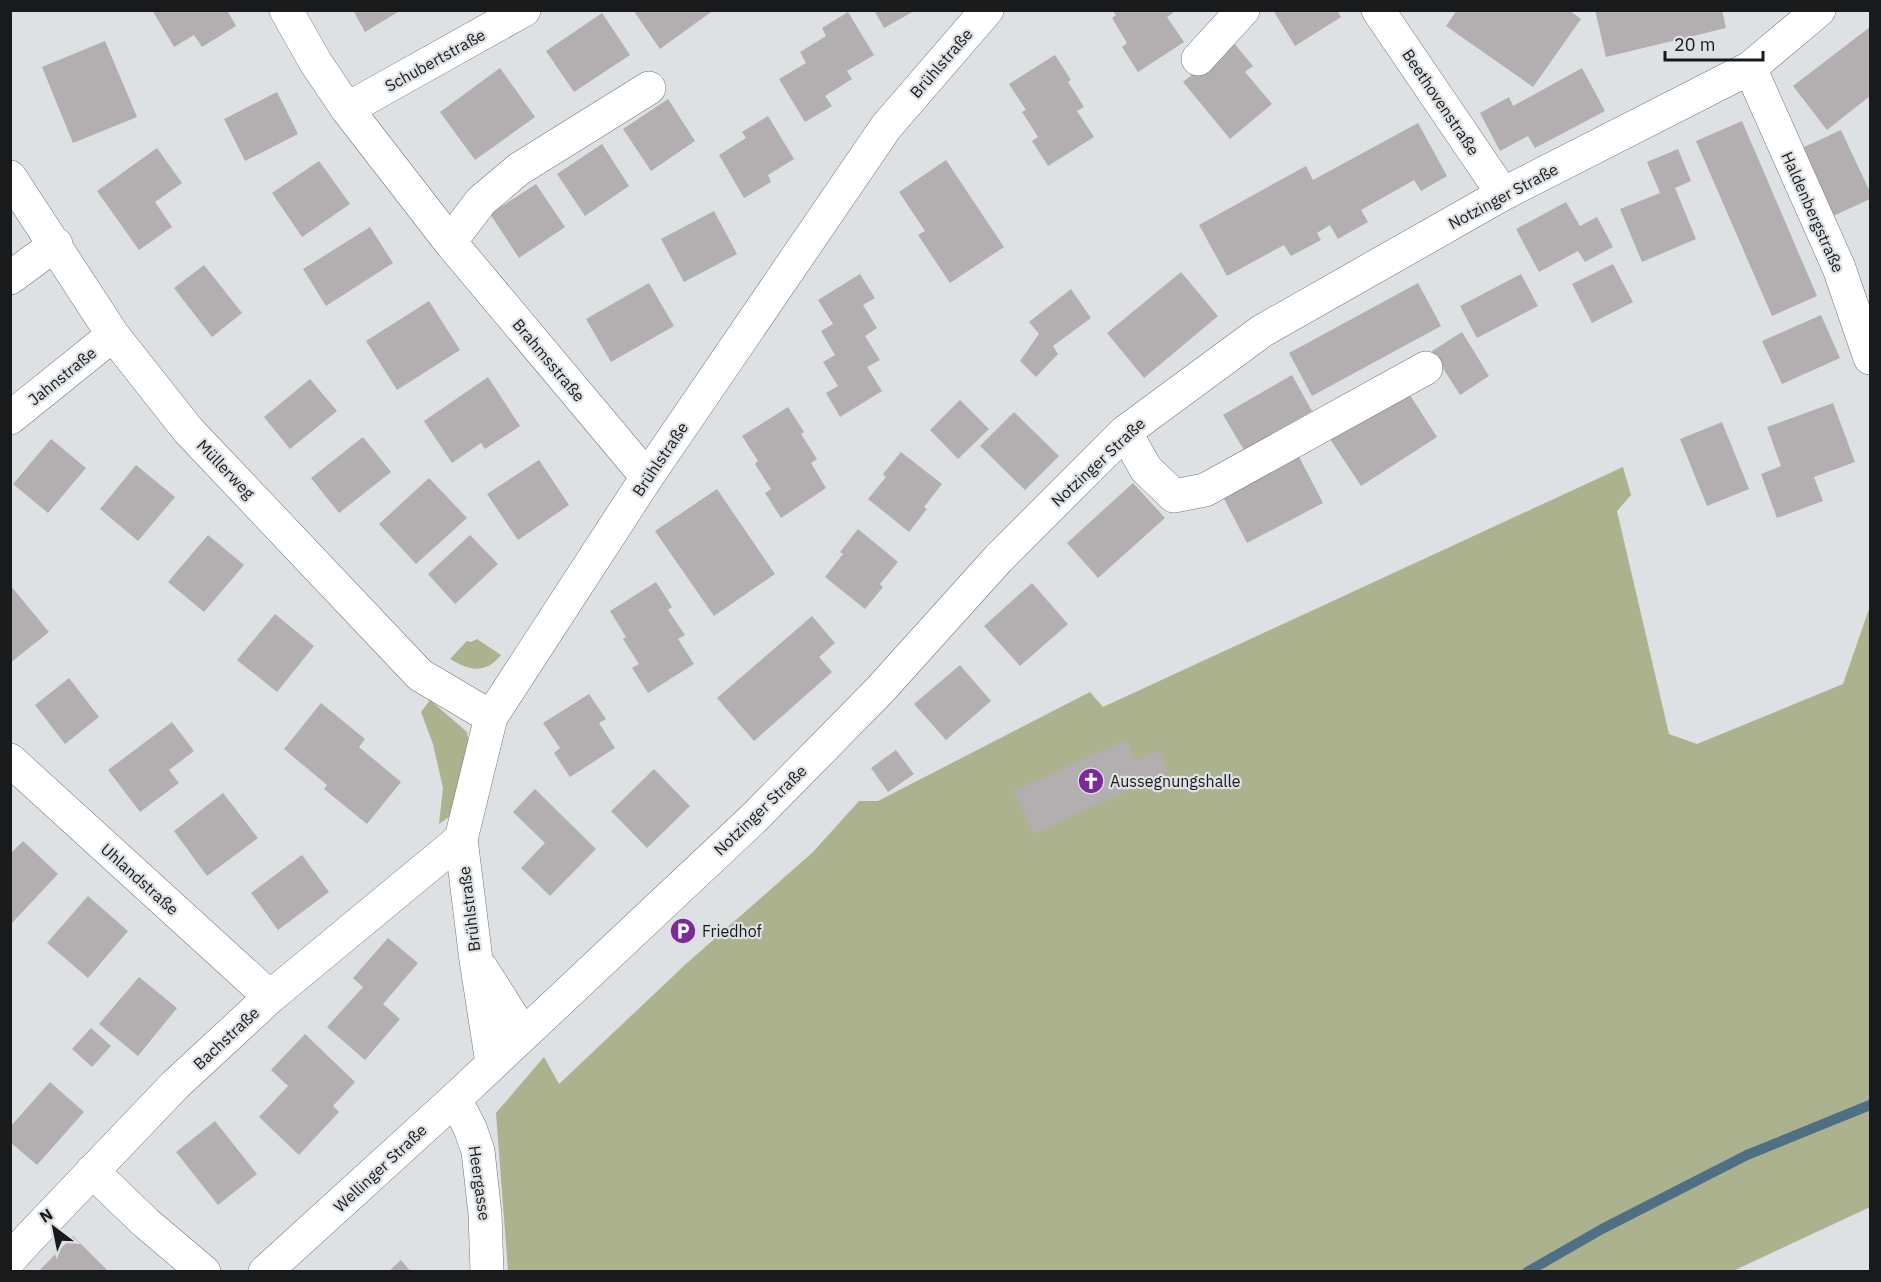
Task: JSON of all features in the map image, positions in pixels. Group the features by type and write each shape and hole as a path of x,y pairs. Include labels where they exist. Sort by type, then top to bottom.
{"street":[{"name":"Brahmsstraße","path":"286,10 316,63 347,109 450,242 647,477"},
{"name":"Schubertstraße","path":"347,109 524,10"},
{"name":"Brühlstraße","path":"492,1063 461,839 490,717 647,477 886,126 987,10"},
{"path":"1198,59 1243,10"},
{"name":"Beethovenstraße","path":"1378,10 1503,194"},
{"name":"Notzinger Straße","path":"492,1063 755,817 879,691 998,558 1125,432 1262,331 1503,194 1750,68 1819,10"},
{"name":"Haldenbergstraße","path":"1750,68 1839,268 1870,358"},
{"path":"450,242 481,201 519,169 649,88"},
{"name":"Müllerweg","path":"10,177 56,244 113,335 188,430 420,675 490,717"},
{"path":"10,278 56,244"},
{"name":"Jahnstraße","path":"10,418 113,335"},
{"path":"1125,432 1146,469 1174,496 1205,490 1426,368"},
{"name":"Uhlandstraße","path":"10,760 270,997"},
{"name":"Bachstraße","path":"10,1259 21,1226 92,1171 175,1085 270,997 461,839"},
{"name":"Brühlstraße","path":"476,960 524,1034"},
{"name":"Wellinger Straße","path":"265,1272 492,1063"},
{"name":"Heergasse","path":"455,1099 478,1150 486,1214 487,1272"},
{"path":"92,1171 145,1222 204,1272"}],"green space":[{"path":"1623,467 1631,495 1617,511 1669,734 1697,744 1843,684 1870,606 1870,1207 1733,1271 508,1271 496,1113 544,1057 559,1084 687,963 813,852 859,801 878,801 1090,692 1103,707"},
{"path":"477,639 501,655 490,665 477,669 450,659 467,641"},
{"path":"430,700 467,732 469,746 449,817 439,824 443,788 433,744 421,712"}],"building":[{"path":"152,10 227,10 236,26 202,47 194,35 174,47"},
{"path":"353,10 401,10 365,32"},
{"path":"633,10 714,10 660,49"},
{"path":"874,10 916,10 884,28"},
{"path":"1112,10 1172,10 1173,13 1167,17 1184,42 1138,72 1122,47 1127,43 1112,18 1116,15"},
{"path":"1273,10 1337,10 1341,17 1295,46"},
{"path":"1457,10 1569,10 1581,19 1533,87 1446,26"},
{"path":"1595,10 1722,10 1726,28 1606,57"},
{"path":"848,12 874,55 847,71 852,79 825,96 832,106 805,122 779,79 806,63 800,52 826,36 822,28"},
{"path":"602,13 630,55 574,92 546,51"},
{"path":"1870,27 1870,96 1827,130 1793,86"},
{"path":"105,41 137,117 73,143 42,67"},
{"path":"1233,42 1253,66 1245,72 1272,104 1230,139 1183,82"},
{"path":"1055,55 1084,107 1077,111 1094,137 1048,166 1032,141 1038,137 1022,112 1026,110 1009,84"},
{"path":"500,68 535,117 475,160 440,112"},
{"path":"1582,68 1605,111 1535,148 1528,136 1500,151 1480,113 1509,97 1513,106"},
{"path":"277,92 298,134 245,161 224,119"},
{"path":"668,99 695,141 651,171 623,129"},
{"path":"768,116 794,159 768,175 771,182 744,198 719,155 746,138 742,132"},
{"path":"1742,121 1817,296 1772,316 1696,141"},
{"path":"1418,123 1447,176 1421,191 1414,180 1361,210 1368,222 1338,239 1330,225 1317,233 1321,240 1291,256 1284,245 1227,276 1199,225 1306,166 1313,180"},
{"path":"1841,130 1870,192 1870,199 1831,217 1800,149"},
{"path":"602,144 629,186 585,216 557,174"},
{"path":"157,148 182,183 155,202 172,227 139,250 97,191"},
{"path":"1678,149 1691,181 1675,188 1696,239 1642,262 1620,209 1660,193 1647,162"},
{"path":"946,160 1004,247 950,283 918,235 925,231 899,192"},
{"path":"319,161 350,204 302,237 272,193"},
{"path":"536,184 565,227 519,258 490,214"},
{"path":"1566,202 1580,226 1597,217 1613,247 1585,262 1578,251 1539,272 1516,229"},
{"path":"714,211 737,254 684,282 661,239"},
{"path":"370,227 393,263 326,306 303,269"},
{"path":"1613,264 1633,302 1592,323 1572,284"},
{"path":"204,265 242,313 212,337 174,288"},
{"path":"1181,272 1218,316 1144,378 1107,333"},
{"path":"860,274 875,298 863,305 877,328 865,336 880,360 867,367 882,391 840,417 826,393 838,386 823,362 835,355 821,331 833,324 818,300"},
{"path":"1521,274 1538,306 1477,338 1460,306"},
{"path":"649,283 674,326 611,362 586,319"},
{"path":"1418,283 1441,326 1312,396 1289,353"},
{"path":"1071,289 1091,318 1053,346 1058,354 1036,377 1020,361 1039,334 1029,322"},
{"path":"429,301 460,350 397,390 366,341"},
{"path":"1821,315 1840,358 1782,384 1762,341"},
{"path":"1462,332 1489,376 1460,395 1432,351"},
{"path":"1292,375 1312,411 1244,450 1223,415"},
{"path":"488,377 520,426 485,449 481,443 452,463 424,421"},
{"path":"310,379 337,411 290,449 264,417"},
{"path":"1404,386 1437,437 1361,486 1328,436"},
{"path":"960,400 989,429 958,459 930,430"},
{"path":"1833,403 1855,462 1814,477 1823,501 1777,518 1761,474 1781,466 1767,427"},
{"path":"788,407 817,459 811,463 826,488 781,518 765,493 771,489 755,464 758,461 742,436"},
{"path":"1014,412 1059,456 1025,490 980,446"},
{"path":"1722,422 1749,489 1707,506 1680,439"},
{"path":"363,437 391,472 339,513 311,478"},
{"path":"51,439 86,468 48,513 13,484"},
{"path":"901,452 942,484 924,507 927,509 909,532 868,499 886,477 883,474"},
{"path":"1297,453 1323,503 1247,543 1221,493"},
{"path":"539,460 569,505 518,540 487,494"},
{"path":"136,465 175,497 138,541 100,509"},
{"path":"429,478 467,518 416,564 379,524"},
{"path":"1133,483 1165,518 1098,578 1067,543"},
{"path":"717,489 775,574 714,616 655,531"},
{"path":"858,529 898,562 880,584 883,587 865,609 825,577 843,554 840,552"},
{"path":"208,535 244,565 204,612 168,582"},
{"path":"470,535 498,564 455,604 428,574"},
{"path":"656,582 672,607 668,610 685,635 678,639 694,664 648,693 632,668 639,664 623,639 626,637 610,611"},
{"path":"1032,583 1068,624 1020,666 984,626"},
{"path":"10,585 49,632 10,663"},
{"path":"275,614 314,646 277,692 237,660"},
{"path":"812,616 835,643 819,657 832,672 754,741 717,698"},
{"path":"960,665 991,701 946,740 914,704"},
{"path":"69,678 99,717 65,744 35,705"},
{"path":"589,694 606,719 599,723 615,748 570,777 554,753 560,748 543,723"},
{"path":"321,703 365,739 359,747 401,782 367,824 324,789 327,785 284,749"},
{"path":"172,722 194,751 169,770 179,783 140,812 108,770"},
{"name":"Aussegnungshalle","path":"1126,740 1136,761 1159,751 1168,772 1034,834 1014,791"},
{"path":"896,750 914,774 888,792 871,768"},
{"path":"654,769 690,806 647,848 611,811"},
{"path":"535,789 596,849 550,896 521,868 545,843 513,812"},
{"path":"223,793 258,838 207,876 174,831"},
{"path":"23,841 58,874 12,923 10,854"},
{"path":"302,855 329,892 278,930 251,893"},
{"path":"88,896 128,931 88,978 47,943"},
{"path":"388,938 418,963 383,1004 400,1019 365,1060 327,1027 363,987 353,978"},
{"path":"139,977 177,1008 138,1056 99,1024"},
{"path":"91,1028 111,1046 92,1067 72,1049"},
{"path":"305,1034 355,1082 333,1106 339,1112 299,1155 259,1117 288,1086 271,1070"},
{"path":"50,1082 84,1112 37,1165 10,1142 10,1127"},
{"path":"215,1121 257,1174 218,1205 176,1152"},
{"path":"73,1236 109,1272 38,1272"},
{"path":"401,1260 411,1272 388,1272"}],"waterway":[{"path":"1527,1272 1602,1229 1747,1155 1870,1105"}],"place":[{"name":"Aussegnungshalle","path":"1091,781"},
{"name":"Friedhof","path":"683,931"}]}
